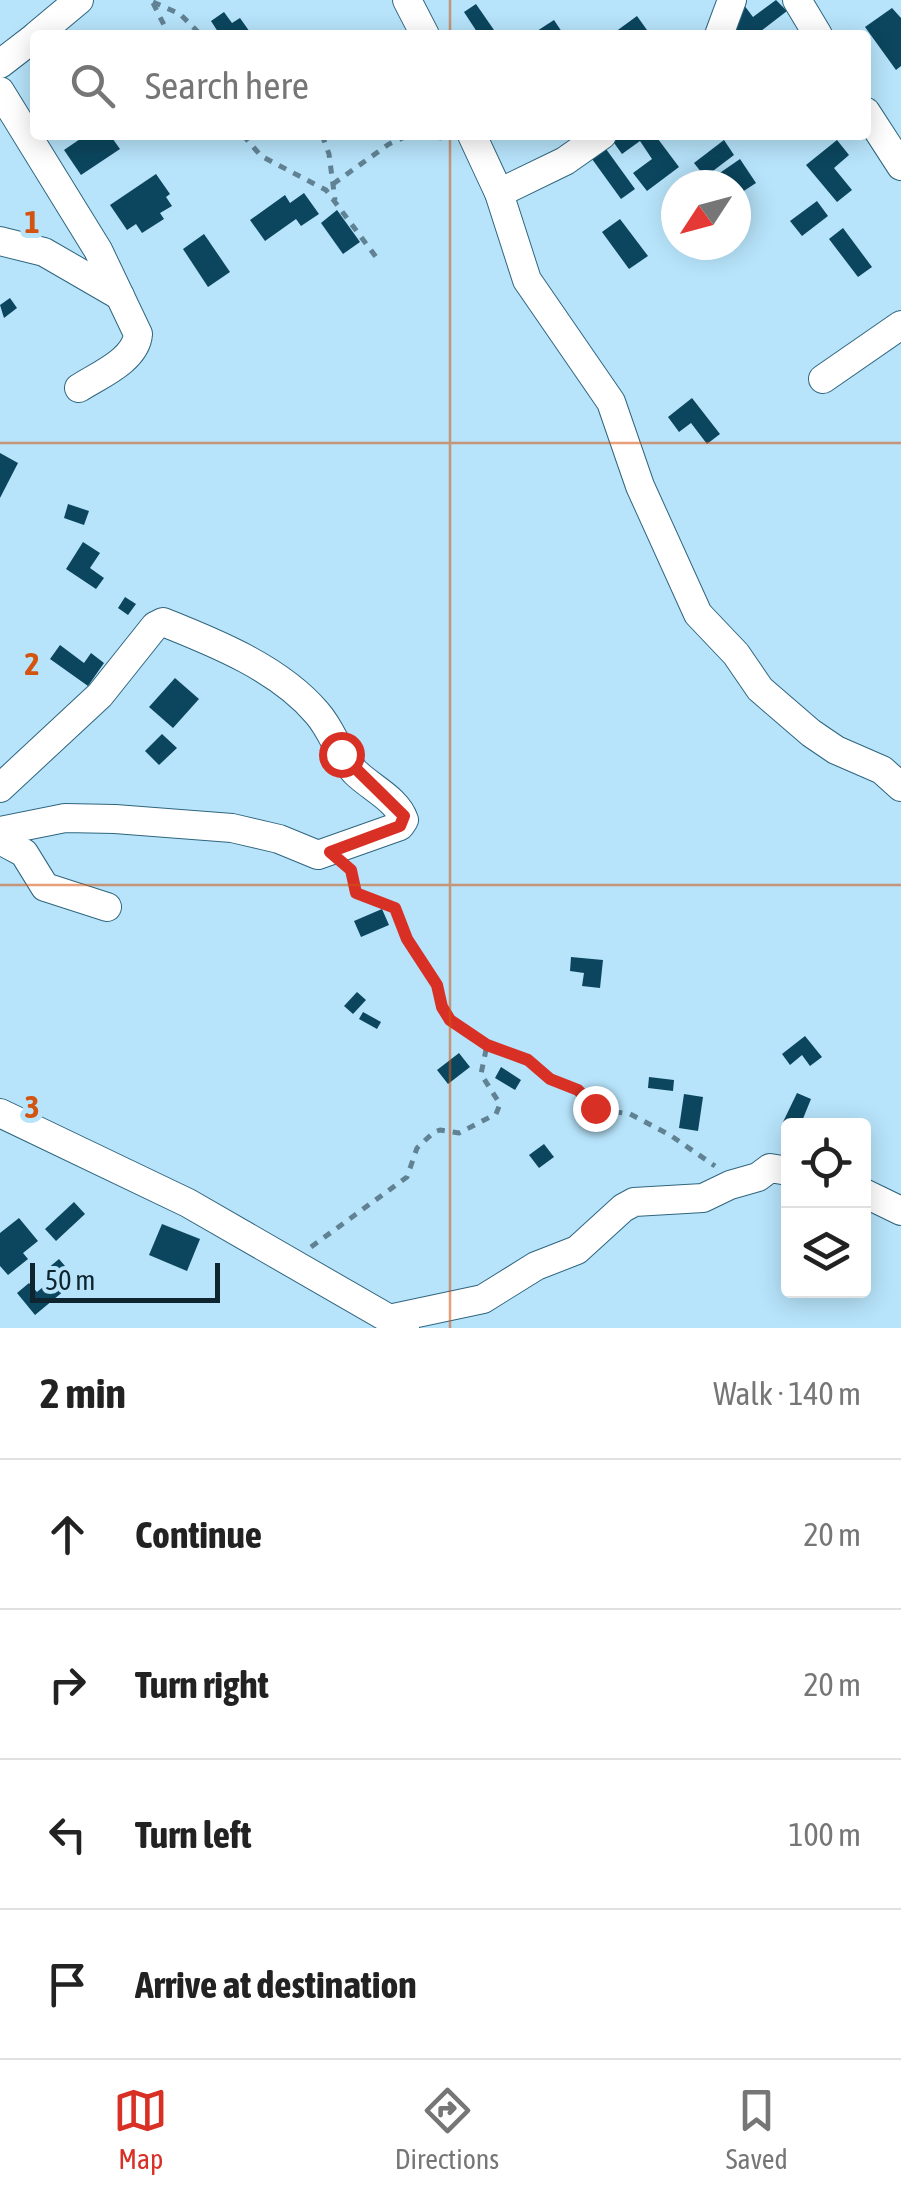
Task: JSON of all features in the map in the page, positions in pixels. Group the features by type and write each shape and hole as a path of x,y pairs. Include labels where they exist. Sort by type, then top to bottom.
{"street":[{"path":"43,30 79,0"},
{"path":"407,0 422,30"},
{"path":"721,30 732,0"},
{"path":"797,0 815,30"},
{"path":"0,64 30,41"},
{"path":"0,91 30,140"},
{"path":"871,120 901,166"},
{"path":"30,140 98,250 138,334 136,346 122,360 79,388"},
{"path":"474,140 499,193 526,280 610,402 640,486 698,614 736,654 760,689 811,734 882,770 901,788"},
{"path":"499,193 566,160 595,140"},
{"path":"0,241 44,252 121,296"},
{"path":"823,379 901,324"},
{"path":"0,788 100,695 155,626 163,622 249,661 302,696 326,724 346,762 398,806 404,816 400,826 318,855 279,839 232,828 115,819 64,818 0,831"},
{"path":"0,840 24,853 44,887 107,907"},
{"path":"0,1113 129,1173 274,1253 383,1322 472,1304 492,1295 536,1266 577,1250 622,1208 634,1202 704,1198 758,1177 770,1168 781,1169"},
{"path":"871,1196 901,1211"}],"path":[{"path":"152,1 166,30"},
{"path":"152,1 180,14 197,30"},
{"path":"247,140 261,156 315,182 334,200 379,260"},
{"path":"324,140 330,154 334,200"},
{"path":"332,184 397,140"},
{"path":"330,852 351,870 356,893 395,908 407,939 437,985 450,1020 487,1045 518,1054 550,1079 578,1090 595,1108 630,1114 670,1136 738,1183"},
{"path":"274,1253 310,1248 392,1190 407,1177 418,1148 434,1132 459,1133 496,1114 500,1104 481,1074 487,1045"}],"building":[{"path":"776,0 787,11 762,30 737,30 728,18 744,5 753,17"},
{"path":"476,4 494,30 476,30 464,12"},
{"path":"892,8 901,18 901,66 896,70 871,30 865,27"},
{"path":"224,12 232,23 240,18 248,30 217,30 211,21"},
{"path":"637,16 647,30 618,30"},
{"path":"554,20 561,30 539,30"},
{"path":"79,140 114,140 120,149 81,175 64,150"},
{"path":"612,140 659,140 679,167 661,170 661,180 647,191 633,173 652,159 640,141 622,154"},
{"path":"724,140 734,155 714,170 700,170 694,163"},
{"path":"837,140 849,155 834,168 852,190 837,202 806,165"},
{"path":"606,149 635,189 621,199 592,159"},
{"path":"740,159 747,170 724,170"},
{"path":"156,174 170,194 166,197 172,206 160,213 164,219 142,233 136,224 127,230 110,205"},
{"path":"304,193 319,214 301,226 296,219 265,241 250,220 285,195 290,203"},
{"path":"817,201 828,216 802,236 790,221"},
{"path":"337,210 360,242 343,254 321,223"},
{"path":"620,219 648,256 629,269 602,232"},
{"path":"843,228 872,267 858,277 829,239"},
{"path":"204,234 230,272 208,287 183,249"},
{"path":"10,298 17,308 4,318 0,305"},
{"path":"692,398 720,434 707,444 691,423 679,432 668,417"},
{"path":"0,453 18,463 0,498"},
{"path":"68,504 89,511 84,525 64,518"},
{"path":"83,542 100,553 90,568 104,578 96,589 66,569"},
{"path":"125,597 136,604 128,615 118,608"},
{"path":"60,645 84,663 91,653 104,663 88,686 50,659"},
{"path":"175,678 199,699 173,728 149,707"},
{"path":"162,734 177,748 159,765 145,751"},
{"path":"382,909 389,925 361,937 354,921"},
{"path":"571,957 603,960 600,988 582,986 584,973 570,971"},
{"path":"357,992 366,1000 353,1014 344,1006"},
{"path":"363,1012 381,1022 377,1029 359,1019"},
{"path":"805,1036 822,1057 810,1066 802,1055 790,1065 782,1054"},
{"path":"459,1053 470,1067 448,1084 437,1070"},
{"path":"501,1067 521,1080 515,1090 495,1078"},
{"path":"649,1077 674,1080 673,1091 648,1088"},
{"path":"797,1093 811,1099 803,1118 785,1118"},
{"path":"684,1094 703,1097 698,1131 679,1128"},
{"path":"544,1144 554,1157 539,1168 529,1155"},
{"path":"74,1202 85,1214 56,1241 45,1229"},
{"path":"19,1218 38,1241 23,1253 28,1259 8,1275 0,1266 0,1233"},
{"path":"162,1224 200,1239 187,1271 149,1255"},
{"path":"59,1259 77,1280 35,1315 17,1293 29,1283 37,1292 54,1278 47,1269"}],"route":[{"path":"341,754 366,783 398,806 404,816 400,826 330,852 351,870 356,893 392,904 407,939 437,985 442,1007 461,1030 495,1050 518,1054 550,1079 578,1090 595,1108"}]}
